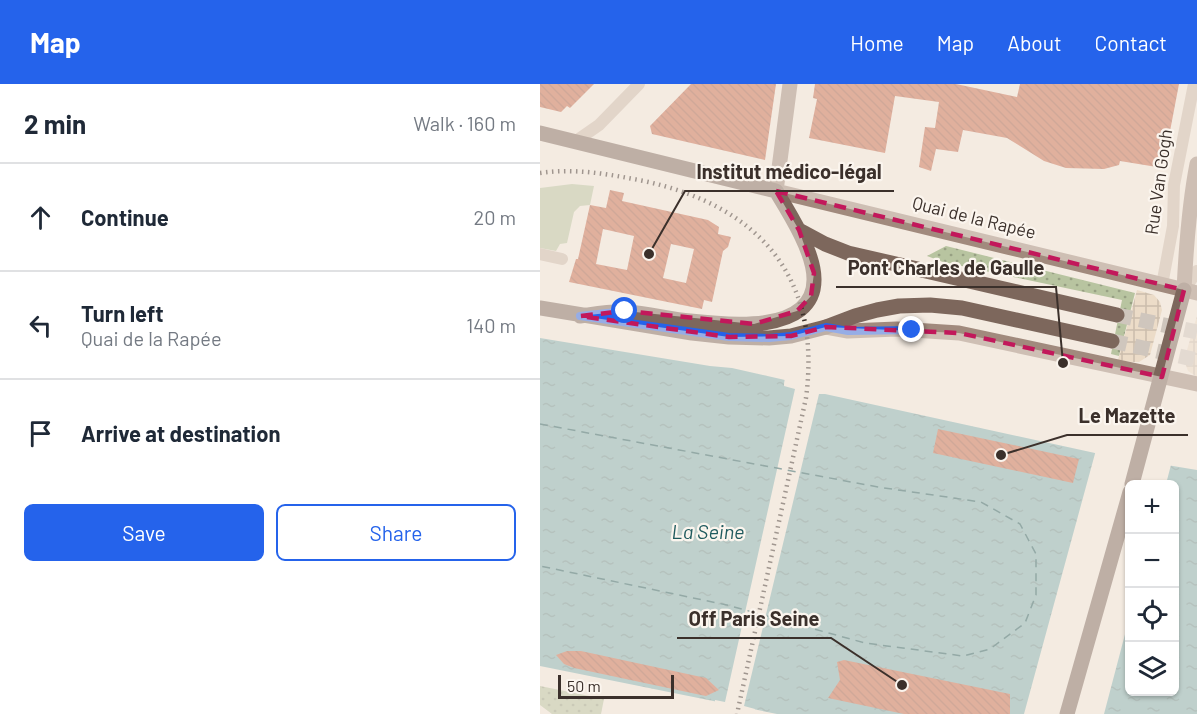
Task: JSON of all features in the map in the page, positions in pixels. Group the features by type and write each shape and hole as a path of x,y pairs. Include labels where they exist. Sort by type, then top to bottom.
{"main road":[{"path":"580,316 625,311 691,321 754,324 772,322 788,316 806,304 811,296 814,273 799,230 776,191 790,84"},
{"name":"Quai de la Rapée","path":"540,133 610,152 1191,292"},
{"name":"Quai de la Rapée","path":"540,138 576,141"},
{"name":"Rue Van Gogh","path":"1191,292 1185,251 1197,164"},
{"path":"799,230 848,253 1117,315"},
{"path":"1133,480 1162,377 1191,292"},
{"path":"540,308 580,316 729,337 780,337 826,327 877,310 899,306 930,305 962,308 1112,341"},
{"path":"826,327 848,331 897,329 959,333 1197,384"},
{"path":"1067,714 1125,510"}],"street":[{"path":"576,141 599,124 639,84"},
{"name":"Rue Van Gogh","path":"1162,285 1173,226 1174,185 1194,84"},
{"path":"540,255 562,259"},
{"path":"1191,292 1197,271"}],"highlighted area":[{"path":"776,191 1184,290 1162,377 959,333 826,327 791,336 729,337 580,316 625,311 754,324 797,311 811,296 814,273 799,230"}],"green space":[{"path":"572,184 594,186 590,205 580,206 574,212 567,243 560,244 556,251 540,248 540,188"},
{"path":"946,246 1135,293 1119,356 1111,354 1122,300 943,262 927,256"},
{"path":"540,686 604,699 601,714 552,714 540,705"}],"shaded area":[{"path":"1137,290 1154,295 1160,302 1162,310 1150,355 1139,362 1118,360"},
{"path":"1197,316 1197,377 1188,371 1184,360"}],"water":[{"name":"La Seine","path":"540,338 732,368 785,380 784,385 1095,453 1197,470 1197,714 777,714 540,666"}],"pier":[{"path":"785,377 788,379 787,383 819,391 829,391 829,394 819,394 744,706 755,709 754,712 715,705 715,700 725,702 795,389 784,386"},
{"path":"1096,450 1172,461 1167,480 1125,480 1125,634 1104,714 1024,714"}],"building":[{"path":"540,84 594,84 570,108 567,106 561,112 540,107"},
{"path":"691,84 776,84 765,160 652,134 650,126"},
{"path":"815,84 956,84 1017,97 1020,84 1179,84 1163,168 1120,161 1119,165 1104,169 1066,168 1044,161 1007,138 963,130 958,152 936,149 931,171 919,167 925,127 935,128 939,102 895,96 885,153 809,138 817,99 813,98"},
{"path":"610,190 624,193 622,201 708,220 719,227 718,234 731,237 728,247 723,251 712,302 704,300 702,309 569,282 576,259 578,259 590,205 606,208","holes":["603,229 634,236 627,270 596,264","671,244 694,249 686,283 663,278"]},
{"path":"938,429 1079,459 1073,483 933,453"},
{"path":"567,651 581,651 706,678 719,690 706,696 574,668 564,664 556,655"},
{"path":"844,660 1010,694 1010,714 904,714 828,698 840,680 837,662"}],"ferry route":[{"path":"540,424 878,487 981,502 1020,524 1036,554 1036,595 1025,623 990,649 963,656 865,643 727,605 540,566"}],"tunnel":[{"path":"1117,315 1197,332"},
{"path":"1112,341 1197,360"}],"railway":[{"path":"540,173 579,171 644,181 685,193 720,208 750,229 774,254 792,283 804,317 808,355 806,398 737,714"}],"place":[{"name":"Institut médico-légal","path":"649,254"},
{"name":"Pont Charles de Gaulle","path":"1063,363"},
{"name":"Le Mazette","path":"1001,455"},
{"name":"Off Paris Seine","path":"902,685"}],"route":[{"path":"625,311 580,316 729,337 791,336 826,327 848,331 912,330"}]}
